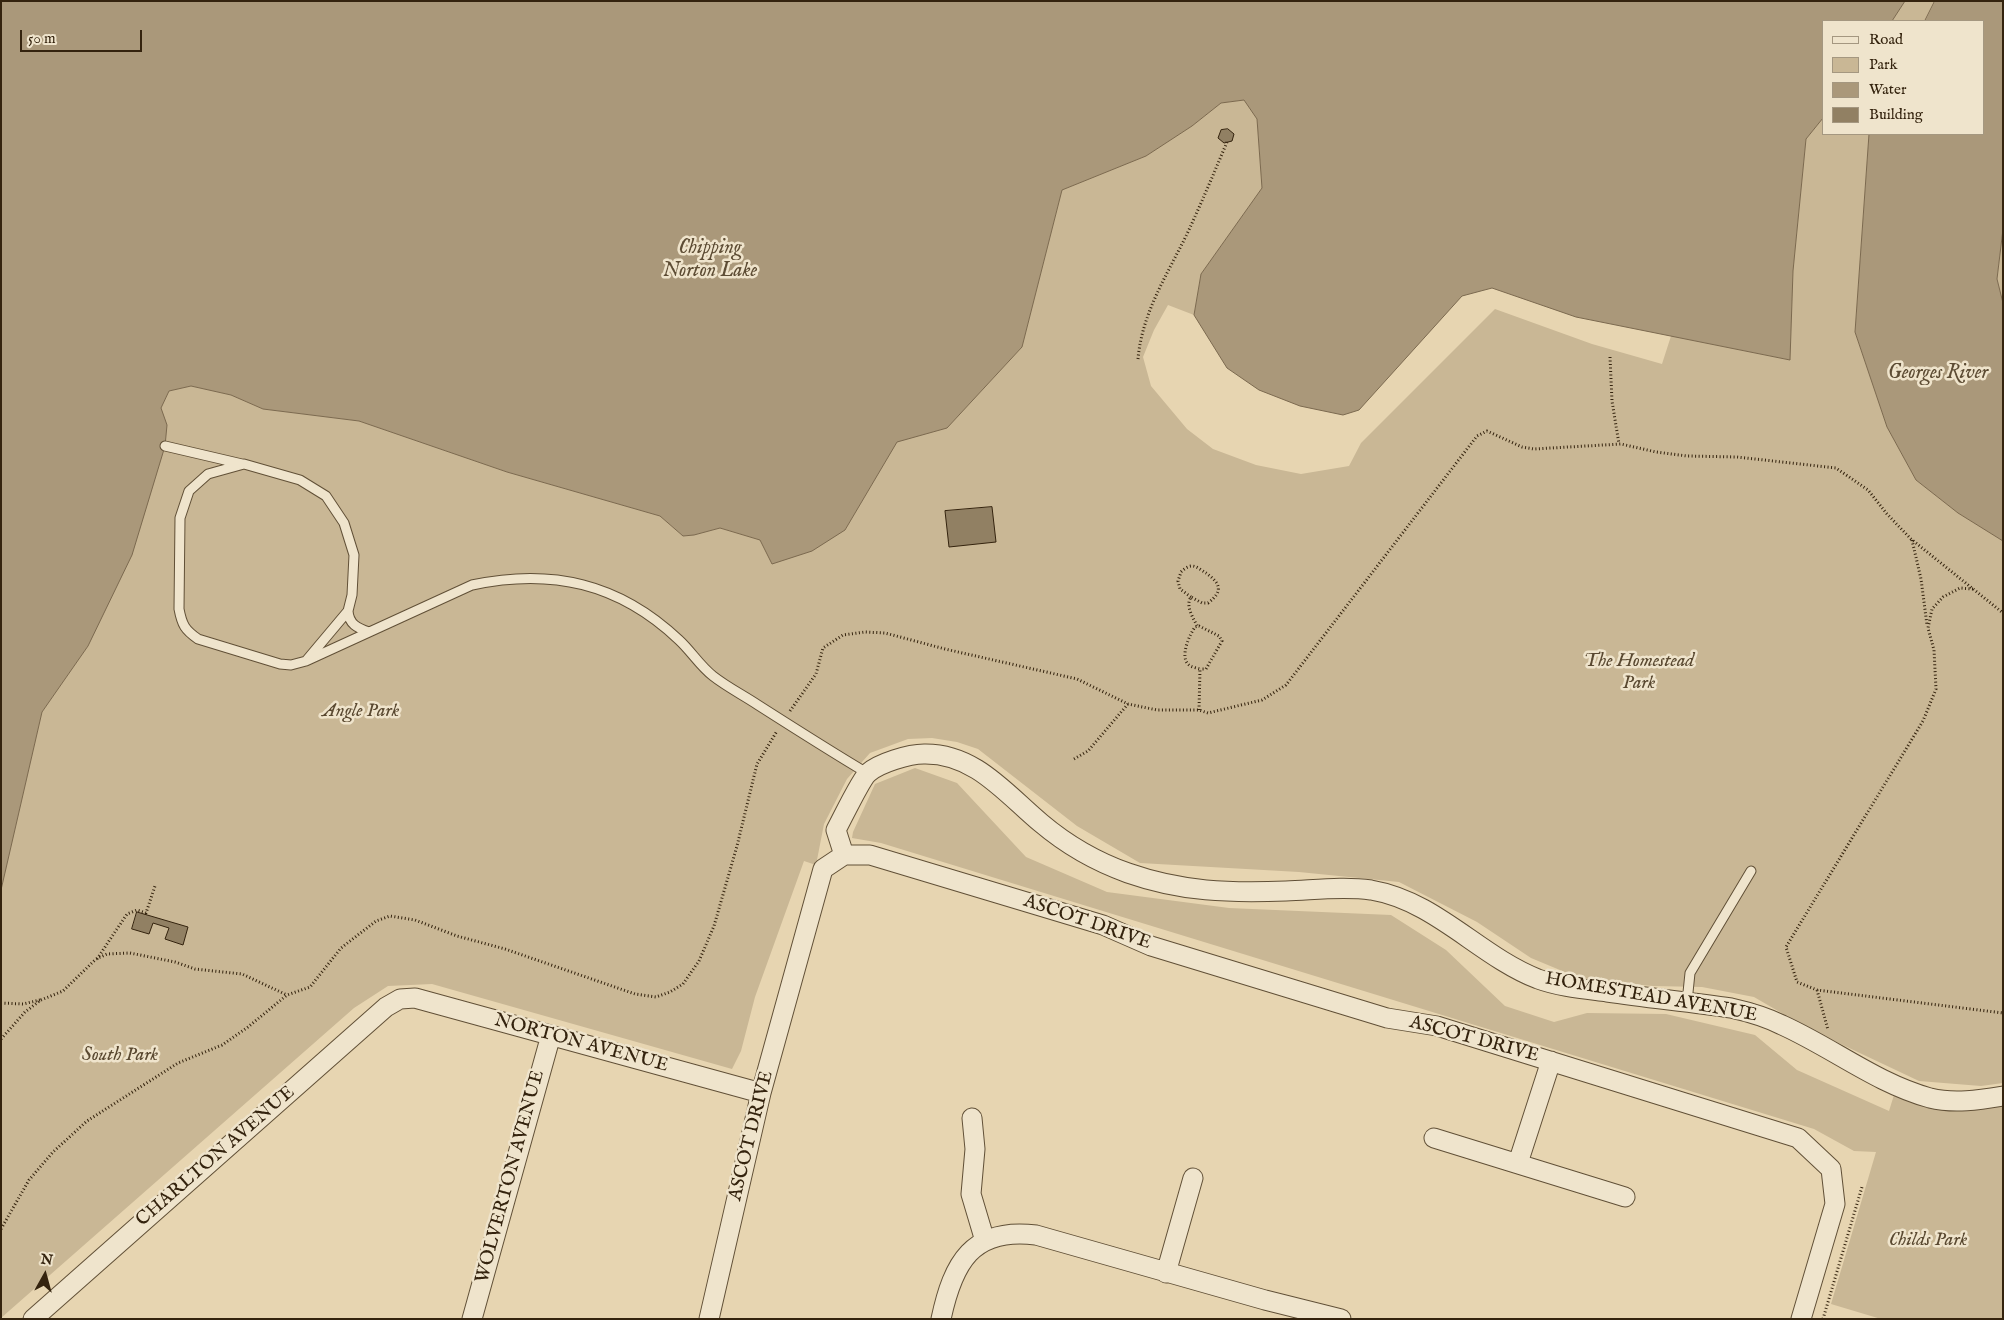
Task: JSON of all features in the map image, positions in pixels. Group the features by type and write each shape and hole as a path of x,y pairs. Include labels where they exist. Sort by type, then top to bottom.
{"street":[{"name":"HOMESTEAD AVENUE","path":"867,773 899,757 924,754 957,759 973,766 1000,785 1042,824 1067,843 1093,858 1156,883 1191,890 1226,893 1340,888 1371,890 1401,898 1430,912 1514,968 1540,980 1567,987 1731,1008 1754,1014 1782,1025 1888,1083 1931,1098 1962,1101 2003,1096"},
{"path":"844,855 836,830 867,773"},
{"name":"ASCOT DRIVE","path":"709,1319 761,1093 823,870 844,855 870,855 1103,925 1151,946 1321,998 1387,1018 1437,1026 1798,1138 1831,1169 1835,1204 1801,1319"},
{"name":"NORTON AVENUE","path":"400,999 414,998 761,1093"},
{"name":"CHARLTON AVENUE","path":"33,1319 386,1007 400,999"},
{"name":"WOLVERTON AVENUE","path":"472,1319 550,1036"},
{"path":"1518,1163 1551,1061"},
{"path":"972,1118 975,1149 970,1194 984,1242"},
{"path":"1434,1138 1624,1197"},
{"path":"1166,1273 1193,1178"},
{"path":"941,1319 951,1281 970,1251 984,1242 1001,1235 1018,1233 1036,1235 1166,1273 1341,1319"}],"lane":[{"path":"165,446 244,464 300,480 326,496 344,523 354,555 352,595 348,611 349,618 354,625 369,632"},
{"path":"244,464 208,474 189,491 180,518 179,609 187,632 198,639 280,664 291,665 306,661 472,585 531,577 562,580 588,586 619,598 647,614 679,640 712,675 867,773"},
{"path":"306,661 348,611"},
{"path":"1687,1002 1690,973 1751,872"}],"path":[{"path":"1138,359 1142,330 1151,307 1187,234 1227,142"},
{"path":"1610,357 1612,401 1619,444"},
{"path":"1911,539 1921,579 1928,628 1934,650 1936,689 1923,721 1786,947 1797,982 1817,990 2003,1013"},
{"path":"1192,566 1217,580 1219,587 1216,596 1208,603 1202,603 1191,597 1180,589 1178,581 1181,572 1192,566"},
{"path":"1928,628 1932,609 1944,597 1960,588 1975,589"},
{"path":"1191,597 1188,603 1197,626 1219,636 1222,641 1206,669 1200,670 1186,662 1186,645 1192,631 1197,626"},
{"path":"1198,710 1200,670"},
{"path":"1074,759 1088,752 1128,704"},
{"path":"1,1003 23,1004 41,1000 63,991 96,959 127,914 137,910 146,913 155,886"},
{"path":"96,959 107,954 130,953 175,962 195,969 242,974 287,995"},
{"path":"1817,990 1830,1037"},
{"path":"1,1039 26,1012 41,1000"},
{"path":"1823,1319 1862,1187"}],"green space":[{"path":"1905,1 1935,1 1926,20 1893,20"},
{"path":"1244,100 1257,119 1262,188 1201,274 1194,315 1168,305 1154,330 1143,357 1151,386 1187,429 1213,449 1256,465 1301,474 1349,466 1361,443 1495,309 1592,344 1662,364 1671,336 1790,360 1793,271 1806,139 1822,119 1822,135 1869,135 1855,332 1887,427 1916,480 1958,513 2003,541 2003,1083 1981,1086 1919,1081 1809,1029 1754,997 1702,987 1653,986 1584,980 1531,958 1477,922 1399,882 1299,872 1140,863 1077,826 978,749 957,742 932,738 908,739 870,753 847,779 824,824 816,865 804,861 755,997 741,1051 732,1069 432,984 388,986 354,1008 1,1318 1,890 42,712 88,646 161,408 169,391 191,386 231,395 263,409 359,421 507,472 660,516 683,536 720,528 760,540 772,563 845,530 897,441 947,428 1022,347 1062,190 1146,156 1192,126 1221,103"},
{"path":"2003,229 2003,303 1997,279"},
{"name":"Childs Park","path":"915,768 957,783 1026,857 1107,892 1229,908 1391,915 1446,950 1505,1006 1554,1022 1587,1013 1666,1014 1755,1035 1797,1070 1889,1111 1894,1095 1954,1108 2003,1103 2003,1319 1881,1319 1831,1304 1876,1152 1854,1151 1814,1129 881,843 852,838 875,784"}],"water":[{"name":"Chipping Norton Lake","path":"1,1 1905,1 1893,20 1822,20 1822,119 1806,139 1793,271 1790,360 1576,317 1492,288 1462,296 1359,410 1343,415 1300,406 1259,390 1227,368 1194,315 1201,274 1262,188 1257,119 1244,100 1221,103 1192,126 1146,156 1062,190 1022,347 947,428 897,442 845,530 812,551 772,564 760,540 720,528 683,536 660,516 507,472 359,421 263,409 231,395 191,386 169,391 161,408 167,425 165,446 132,555 88,646 42,712 1,890"},
{"name":"Georges River","path":"1935,1 2003,1 2003,229 1997,279 2003,303 2003,541 1958,513 1916,480 1887,427 1855,332 1869,135 1984,135 1984,20 1926,20"}],"building":[{"path":"1228,129 1234,134 1232,141 1224,143 1218,138 1221,130"},
{"path":"992,507 996,542 949,547 945,511"},
{"path":"137,912 188,927 183,945 165,939 169,928 153,923 149,934 132,929"}],"park label":[{"name":"The Homestead Park","path":"1639,673"},
{"name":"Angle Park","path":"361,712"},
{"name":"South Park","path":"120,1056"}]}
